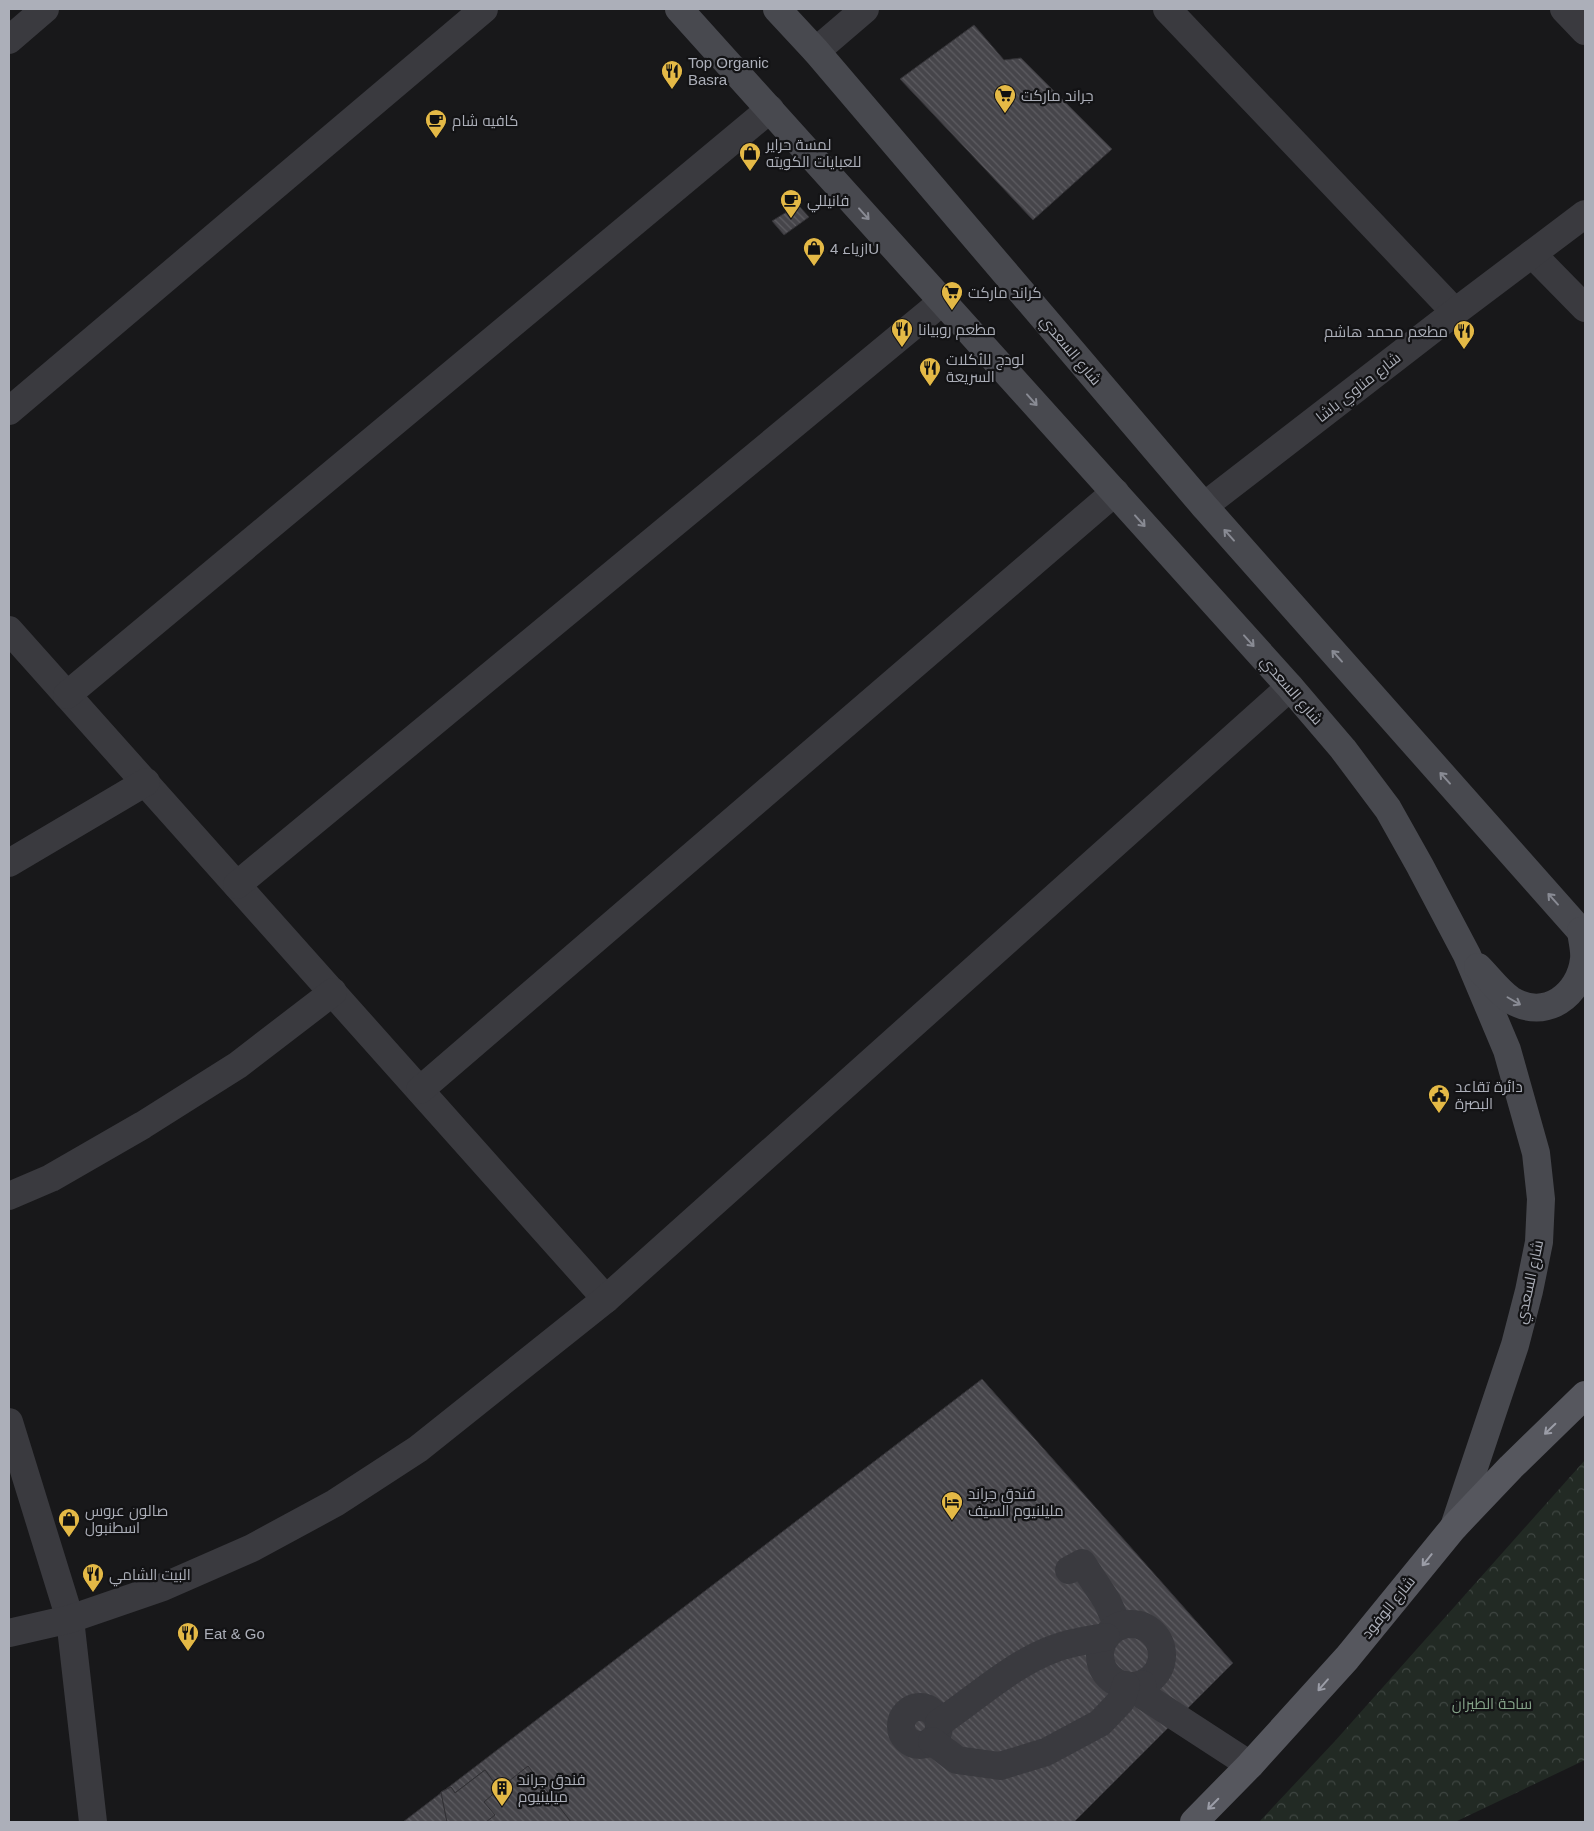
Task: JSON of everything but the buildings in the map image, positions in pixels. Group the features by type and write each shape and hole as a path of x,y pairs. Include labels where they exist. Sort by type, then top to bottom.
{"main road":[{"name":"شارع السعدي","path":"680,9 1290,687 1343,749 1388,809 1467,955 1507,1050 1536,1153 1541,1199 1539,1242 1530,1291 1515,1345 1454,1527"},
{"name":"شارع السعدي","path":"777,9 816,51 1204,506 1583,934"},
{"path":"1467,955 1511,1000 1534,1008 1546,1006 1558,1003 1568,996 1579,978 1584,958 1583,934"},
{"name":"شارع الوفود","path":"1194,1822 1250,1765 1347,1658 1454,1527 1511,1467 1585,1395"}],"street":[{"path":"9,40 45,9"},
{"path":"9,411 484,9"},
{"path":"816,51 865,9"},
{"path":"1168,9 1455,312"},
{"path":"1564,9 1585,31"},
{"path":"67,695 770,109"},
{"name":"شارع مناوي باشا","path":"1204,506 1585,214"},
{"path":"1532,254 1585,308"},
{"path":"237,885 943,301"},
{"path":"420,1090 1115,492"},
{"path":"9,630 606,1299"},
{"path":"9,1633 70,1620 163,1587 252,1548 335,1503 418,1449 606,1299 1290,687"},
{"path":"9,863 146,782"},
{"path":"9,1196 51,1178 159,1115 238,1065 333,992"},
{"path":"9,1422 70,1620 94,1822"},
{"path":"1069,1570 1082,1562 1106,1601 1112,1631 1100,1651 1102,1667 1112,1679 1134,1685 1144,1696 1250,1765"},
{"path":"1135,1624 1151,1630 1160,1643 1162,1660 1155,1675 1134,1685 1100,1722 1046,1752 1000,1766 957,1760 936,1732 996,1681 1033,1659 1064,1645 1112,1631 1135,1624"}],"green space":[{"name":"ساحة الطيران","path":"1585,1460 1585,1760 1455,1822 1259,1822 1335,1741"}],"place":[{"name":"Top Organic Basra","path":"672,90"},
{"name":"جراند ماركت","path":"1005,114"},
{"name":"كافيه شام","path":"436,139"},
{"name":"لمسة حراير للعبايات الكويته","path":"750,172"},
{"name":"فانيللي","path":"791,219"},
{"name":"ازياء 4U","path":"814,267"},
{"name":"كراند ماركت","path":"952,311"},
{"name":"مطعم روبيانا","path":"902,348"},
{"name":"مطعم محمد هاشم","path":"1464,350"},
{"name":"لودج للأكلات السريعة","path":"930,387"},
{"name":"دائرة تقاعد البصرة","path":"1439,1114"},
{"name":"فندق جراند مليلنيوم السيف","path":"952,1521"},
{"name":"صالون عروس اسطنبول","path":"69,1538"},
{"name":"البيت الشامي","path":"93,1593"},
{"name":"Eat & Go","path":"188,1652"},
{"name":"فندق جراند ميلينيوم","path":"502,1807"}]}
